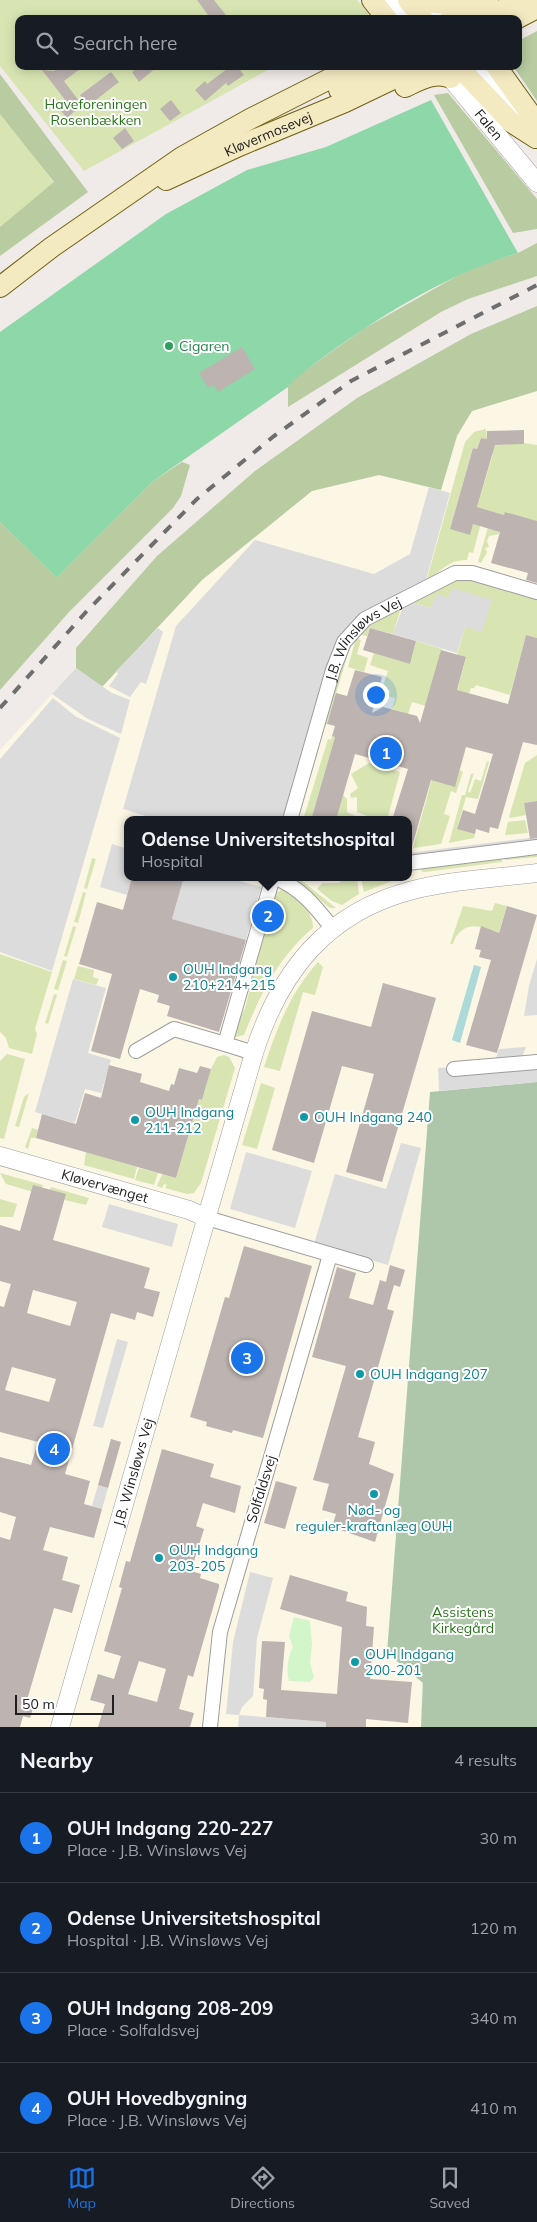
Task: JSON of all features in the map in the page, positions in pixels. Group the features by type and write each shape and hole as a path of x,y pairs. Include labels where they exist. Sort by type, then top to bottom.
{"main road":[{"path":"372,0 384,15"},
{"path":"408,0 426,7 448,4 458,0"},
{"path":"458,15 488,0"},
{"path":"492,15 520,0"},
{"path":"522,16 537,8"},
{"name":"Kløvermosevej","path":"0,287 52,247 117,204 182,157 250,119 347,70"},
{"path":"240,146 262,128 378,70"},
{"name":"Kløvermosevej","path":"117,204 240,146 345,102 412,70"},
{"path":"240,146 282,140 364,107 430,76 445,75 450,70 511,122 536,139"},
{"path":"499,70 534,120 536,139"}],"street":[{"path":"389,0 400,15"},
{"path":"426,7 436,15"},
{"name":"Falen","path":"450,70 537,182"},
{"name":"Falen","path":"482,70 536,139"},
{"name":"J.B. Winsløws Vej","path":"291,816 333,670 344,642 352,631 365,619 455,573 472,573 537,592"},
{"path":"412,862 537,846"},
{"name":"J.B. Winsløws Vej","path":"60,1727 254,1053 275,997 311,948 333,929 366,907 414,890 537,873"},
{"path":"225,1044 273,881"},
{"path":"282,881 303,893 333,929"},
{"path":"136,1051 174,1030 254,1053"},
{"path":"454,1069 537,1062"},
{"name":"Kløvervænget","path":"0,1156 189,1210 207,1218"},
{"path":"207,1218 366,1265"},
{"name":"Solfaldsvej","path":"210,1727 220,1632 330,1255"}],"shaded area":[{"path":"537,391 537,1082 430,1092 421,1727 0,1727 0,750 76,668 102,687 202,580 311,491 379,475 441,490 457,436 472,411"},
{"path":"429,487 450,493 426,580 354,620 339,638 284,816 146,816 123,809 176,626 255,540 374,574 410,554"},
{"path":"452,588 492,600 482,632 465,627 457,653 393,634 404,604 409,602 431,608 436,594 448,598"},
{"path":"158,628 163,632 146,684 141,682 130,697 109,686 118,674 116,671"},
{"path":"76,668 112,693 130,700 121,734 88,719 52,694"},
{"path":"53,698 75,716 120,738 52,971 0,952 0,759"},
{"path":"537,837 537,841 412,857 412,853"},
{"path":"112,844 124,848 124,881 131,881 127,895 100,887"},
{"path":"183,881 240,881 261,887 246,940 172,919"},
{"path":"537,959 537,1015 524,1016 529,986"},
{"path":"73,979 106,988 88,1053 111,1060 101,1093 85,1089 75,1123 35,1112"},
{"path":"526,1047 522,1057 537,1058 537,1082 439,1091 438,1068 494,1064 499,1049"},
{"path":"401,1143 421,1148 388,1265 314,1244 335,1174 386,1189"},
{"path":"246,1152 312,1171 295,1228 230,1209"},
{"path":"109,1204 178,1224 172,1247 102,1227"},
{"path":"117,1339 128,1342 103,1428 93,1426"},
{"path":"98,1485 108,1488 102,1509 92,1506"},
{"path":"250,1572 273,1578 257,1638 253,1696 242,1707 239,1715 226,1714 233,1642"},
{"path":"239,1715 326,1722 326,1727 238,1727"}],"green space":[{"name":"Haveforeningen Rosenbækken","path":"0,0 357,0 369,14 15,15 15,70 268,70 84,171 0,66"},
{"path":"537,31 537,101 516,70 522,70 522,39"},
{"path":"0,74 88,192 0,256 0,227 54,182 0,114"},
{"path":"448,93 537,199 537,229 513,233 434,95"},
{"name":"Cigaren","path":"431,100 518,253 471,270 425,292 339,346 306,370 288,387 152,482 57,578 0,522 0,332 166,214 247,170 326,147"},
{"path":"0,114 54,183 0,227"},
{"path":"537,243 537,276 468,299 441,312 288,407 288,387 297,376 365,328 457,276 486,263 518,253"},
{"path":"537,306 537,391 472,411 457,436 441,490 379,475 312,491 202,580 102,687 76,668 76,648 157,556 255,471 357,398 471,334"},
{"path":"486,429 487,439 481,438 477,449 473,448 450,529 474,520 481,523 473,553 469,552 467,560 454,562 427,579 465,442 474,432"},
{"path":"524,443 537,445 537,524 506,512 504,515 477,507 493,454 487,446"},
{"path":"182,462 190,465 181,496 173,508 69,612 0,690 0,522 57,578 152,482"},
{"path":"489,524 501,528 499,534 489,536 487,541 489,547 485,548 487,552 481,563 478,562"},
{"path":"463,577 537,596 537,638 526,635 510,695 476,685 474,688 471,688 465,705 454,702 466,658 457,655 465,627 448,598 431,608 409,602"},
{"path":"401,608 393,634 370,628 367,636 355,634 369,624"},
{"path":"356,638 361,640 357,654 368,658 364,672 348,667"},
{"path":"416,641 442,649 426,706 412,702 408,714 392,709 395,698 388,696 390,691 383,685 388,671 370,665 374,653 410,664"},
{"path":"344,656 347,657 327,724 324,726"},
{"path":"332,736 335,737 312,816 304,816 328,739 331,740"},
{"path":"537,755 537,801 524,803 526,815 511,818 509,817 525,763"},
{"path":"487,761 489,762 478,799 466,797 457,828 475,834 474,838 449,843 462,795 465,795 471,774 474,773 468,791 470,793 475,779 481,781"},
{"path":"369,763 400,772 388,816 367,816 357,812 357,797 351,798 350,794 358,788 351,774"},
{"path":"460,770 463,772 456,793 451,791 444,814 450,816 441,844 413,848 433,775 456,782"},
{"path":"343,795 347,799 347,812 356,816 337,816"},
{"path":"525,820 528,833 505,835 508,822"},
{"path":"537,853 537,857 505,860 505,857"},
{"path":"501,857 502,862 425,872 422,872 421,868"},
{"path":"92,858 96,859 87,889 84,888"},
{"path":"297,881 302,881 336,908 330,908"},
{"path":"342,881 357,881 359,894 342,905 332,901 317,889 322,883 339,883"},
{"path":"362,881 392,881 364,892"},
{"path":"284,888 307,910 313,928 280,964 264,991 244,1035 235,1037 232,1035 245,1008 274,895"},
{"path":"83,892 86,893 78,923 74,922"},
{"path":"495,903 507,906 497,938 486,929 473,926 461,931 456,936 453,944 450,944 463,906 492,911"},
{"path":"73,926 76,927 67,957 64,956"},
{"path":"0,954 52,972 35,1029 37,1034 32,1054 9,1048 6,1038 0,1032"},
{"path":"63,960 67,961 58,990 54,989"},
{"path":"318,962 323,967 315,995 303,992 280,1071 264,1067 285,1012 300,986"},
{"path":"78,966 94,970 93,977 99,979 96,985 74,979"},
{"path":"54,994 57,995 48,1024 45,1023"},
{"path":"7,1054 25,1059 4,1139 0,1138 0,1061"},
{"path":"224,1055 229,1057 235,1068 201,1183 194,1193 187,1194 165,1188 167,1185 164,1184 162,1188 157,1186 162,1174 176,1178 199,1099 202,1100 211,1069 217,1057"},
{"name":"Assistens Kirkegård","path":"537,1082 537,1727 421,1727 423,1683 387,1653 430,1092"},
{"path":"261,1083 275,1088 257,1149 242,1145"},
{"path":"29,1093 19,1127 15,1126 24,1097"},
{"path":"32,1128 38,1130 36,1138 31,1138 28,1149 25,1147"},
{"path":"86,1152 137,1167 134,1179 84,1165"},
{"path":"139,1168 158,1173 154,1185 135,1180"},
{"path":"0,1173 43,1185 40,1194 6,1184"},
{"path":"51,1187 89,1198 86,1205 48,1196"},
{"path":"0,1199 17,1204 13,1217 0,1217"},
{"path":"294,1617 310,1621 312,1644 310,1663 314,1677 310,1682 289,1681 288,1663 293,1647 289,1636"}],"water":[{"path":"474,965 481,967 460,1043 452,1040"}],"building":[{"path":"197,0 214,0 226,15 208,15"},
{"path":"42,70 79,70 64,81 82,105 67,118 58,107 66,101"},
{"path":"134,70 153,70 139,82 132,72"},
{"path":"226,70 240,70 244,75 228,86 226,83 205,101 195,90 205,81 207,84"},
{"path":"111,72 119,82 88,106 80,95"},
{"path":"171,100 181,113 170,121 160,109"},
{"path":"125,128 134,141 122,149 113,138"},
{"path":"242,347 255,369 218,392 214,385 208,388 199,373"},
{"path":"524,430 524,444 495,445 477,507 504,515 505,512 537,521 537,583 526,580 528,573 491,563 500,532 473,524 470,535 450,529 473,448 477,449 481,438 487,439 487,431"},
{"path":"370,628 416,641 410,664 363,650"},
{"path":"526,635 537,638 537,745 523,742 498,829 490,827 489,833 476,829 475,834 457,829 463,810 475,814 493,754 466,747 455,787 431,780 412,846 412,816 393,816 408,769 355,754 337,816 312,816 335,737 332,736 335,726 327,724 336,693 347,696 355,670 382,677 372,713 383,707 417,716 420,723 441,650 466,657 457,690 508,704"},
{"path":"537,801 537,838 530,839 524,803"},
{"name":"OUH Indgang 210+214+215","path":"131,881 183,881 172,919 246,940 219,1032 167,1016 170,1006 157,1002 159,995 140,989 120,1059 91,1051 112,974 79,964 97,902 123,910"},
{"path":"507,906 537,915 497,1053 466,1045 491,960 479,957 481,950 475,949 481,926 499,933"},
{"path":"383,983 436,998 382,1182 346,1172 374,1074 342,1066 314,1163 272,1150 312,1011 371,1027"},
{"name":"OUH Indgang 211-212","path":"109,1065 142,1074 140,1082 169,1091 171,1084 174,1085 179,1068 197,1073 200,1066 211,1069 202,1100 199,1099 176,1178 36,1138 42,1114 76,1124 85,1093 101,1098"},
{"path":"33,1185 66,1194 53,1240 150,1268 144,1288 160,1292 153,1317 137,1312 135,1320 111,1313 65,1474 90,1481 84,1504 102,1509 94,1538 50,1527 43,1550 68,1557 62,1580 80,1585 72,1613 54,1608 27,1700 35,1702 30,1718 23,1716 20,1727 0,1727 0,1537 10,1540 16,1517 0,1512 0,1457 31,1465 38,1442 0,1432 0,1306 4,1307 11,1284 0,1281 0,1225 20,1231","holes":["33,1290 77,1302 70,1326 27,1313","12,1367 56,1379 49,1402 5,1390"]},
{"path":"244,1246 312,1266 263,1438 233,1430 232,1433 206,1426 207,1422 190,1417 225,1297 229,1298"},
{"path":"390,1265 405,1270 400,1287 394,1285 387,1309 394,1311 358,1437 375,1442 369,1464 394,1474 375,1542 332,1527 336,1514 322,1510 329,1484 313,1480 346,1366 312,1357 337,1267 356,1273 349,1298 373,1305 380,1280 386,1282"},
{"path":"111,1439 121,1442 108,1488 98,1485"},
{"name":"OUH Indgang 203-205","path":"162,1449 214,1464 210,1477 241,1486 235,1513 203,1503 196,1526 204,1529 191,1571 201,1574 200,1578 219,1584 219,1587 193,1677 188,1675 179,1709 194,1713 190,1727 98,1727 105,1704 90,1700 98,1674 114,1679 121,1656 104,1651 122,1588 119,1587 126,1561 130,1562","holes":["139,1661 166,1669 157,1702 128,1694"]},
{"path":"276,1481 297,1487 285,1529 264,1523"},
{"path":"290,1575 348,1592 346,1601 367,1607 366,1626 374,1627 370,1679 412,1682 408,1723 366,1719 366,1727 326,1727 326,1722 266,1717 267,1700 263,1699 264,1689 259,1688 262,1641 285,1642 281,1690 337,1694 342,1627 280,1609"}],"railway":[{"path":"0,708 86,612 197,499 274,436 351,381 537,285"}],"place":[{"name":"Cigaren","path":"169,346"},
{"name":"OUH Indgang 220-227","path":"386,753"},
{"name":"Odense Universitetshospital","path":"268,916"},
{"name":"OUH Indgang 210+214+215","path":"173,977"},
{"name":"OUH Indgang 240","path":"304,1117"},
{"name":"OUH Indgang 211-212","path":"135,1120"},
{"name":"OUH Indgang 208-209","path":"247,1358"},
{"name":"OUH Indgang 207","path":"360,1374"},
{"name":"OUH Hovedbygning","path":"54,1449"},
{"name":"Nød- og reguler-kraftanlæg OUH","path":"374,1494"},
{"name":"OUH Indgang 203-205","path":"159,1558"},
{"name":"OUH Indgang 200-201","path":"355,1662"}]}
